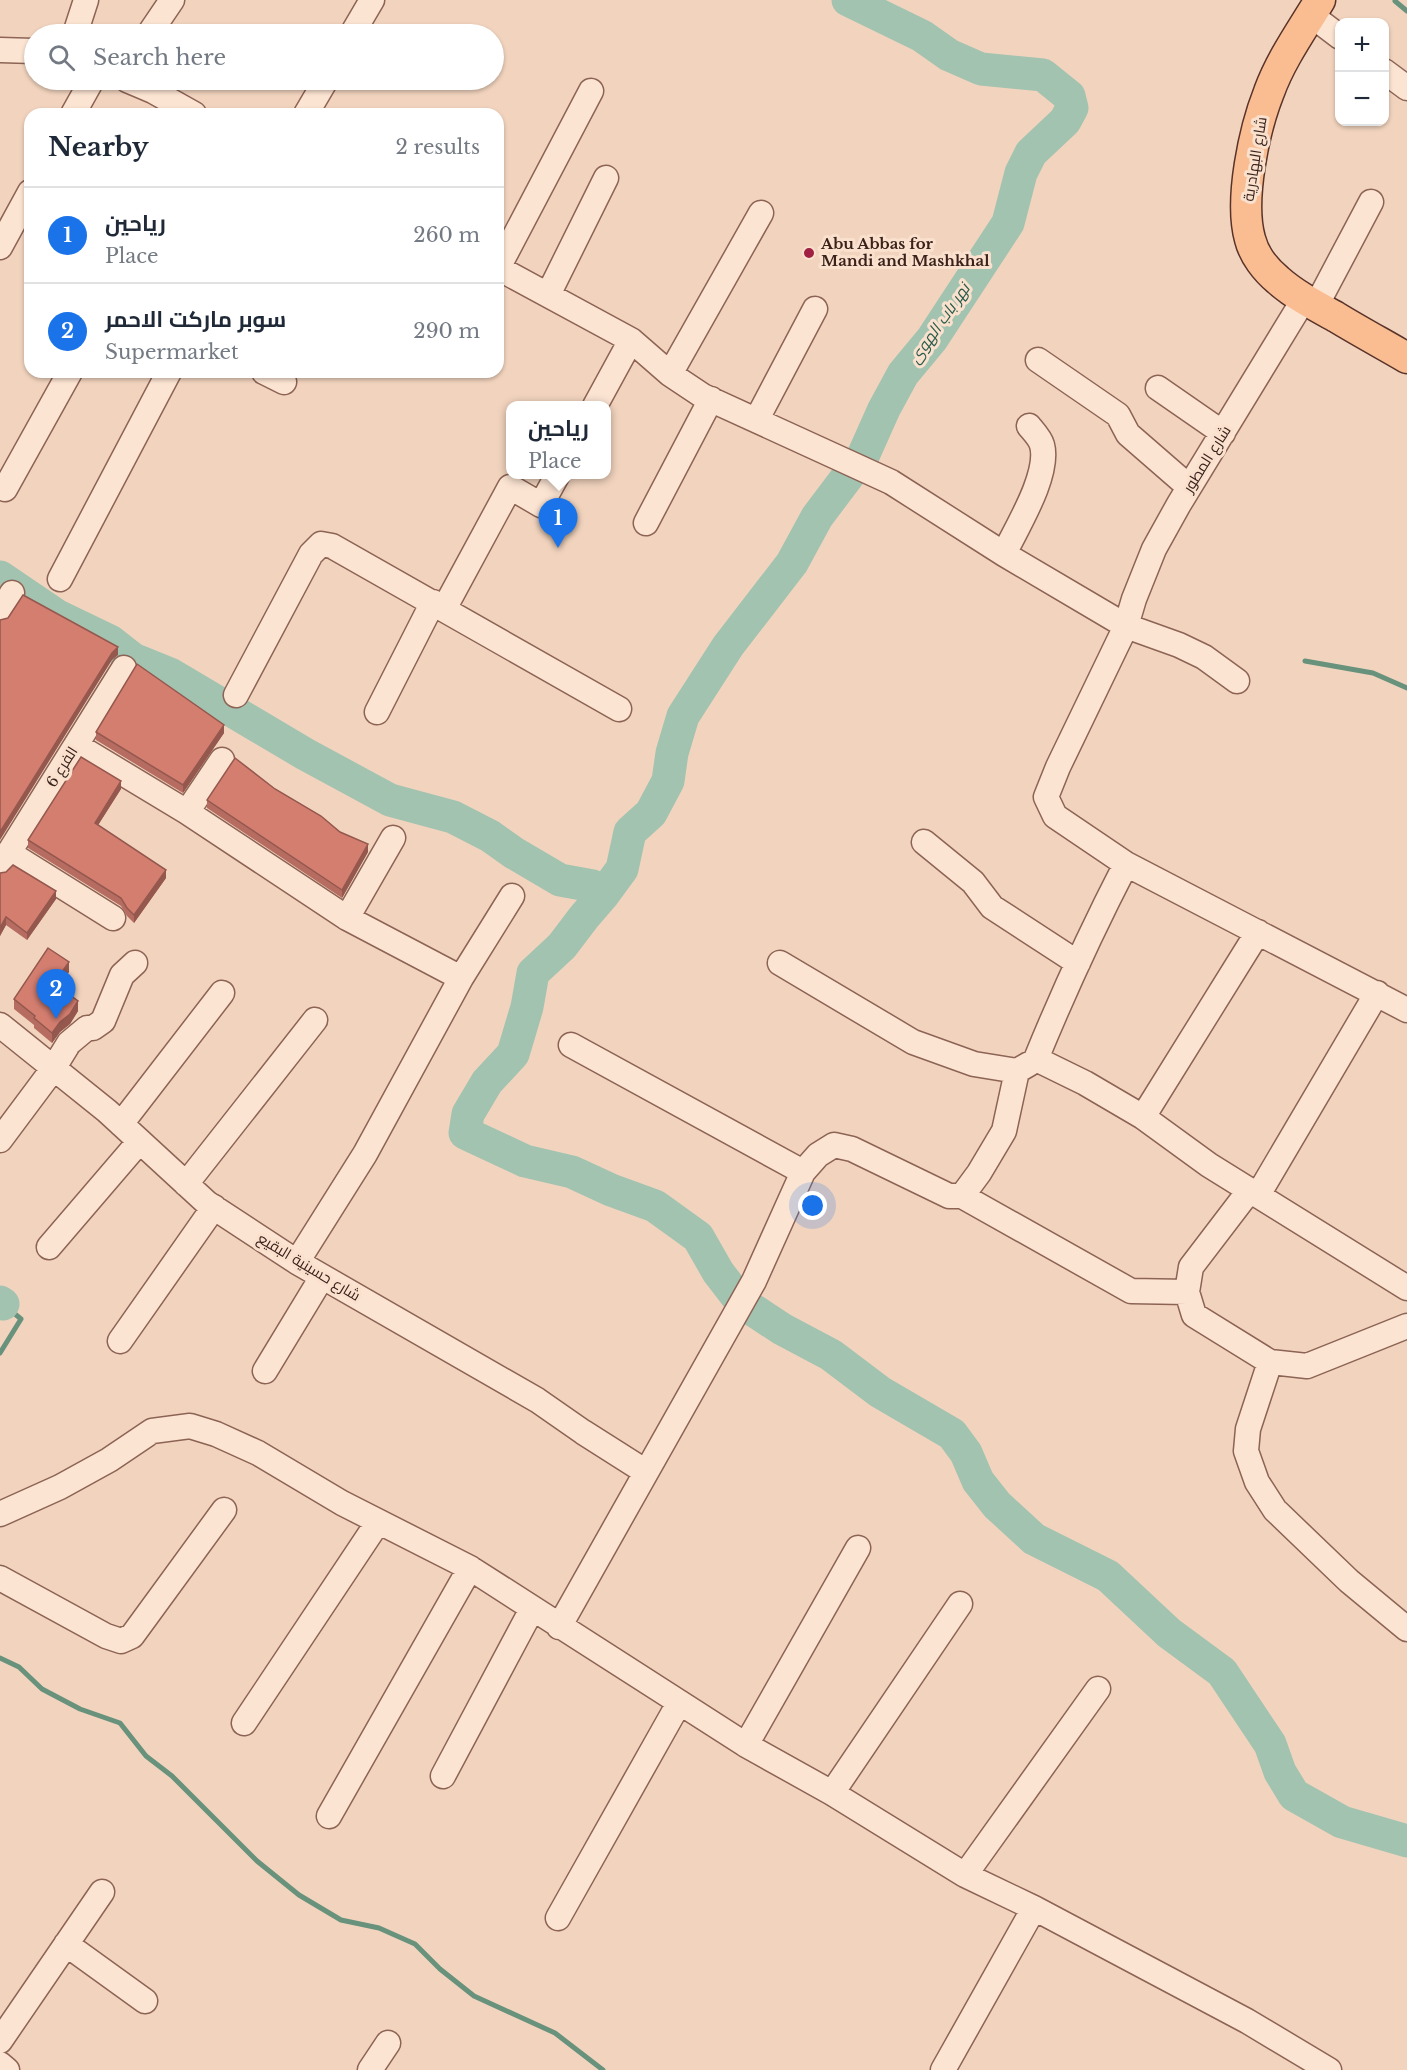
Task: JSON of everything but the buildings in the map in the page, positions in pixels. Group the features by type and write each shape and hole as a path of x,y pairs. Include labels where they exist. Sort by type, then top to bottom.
{"main road":[{"name":"شارع البهادرية","path":"1315,8 1283,62 1269,91 1255,139 1246,202 1250,240 1258,258 1277,280 1310,303 1407,358"}],"street":[{"path":"78,24 86,0"},
{"path":"156,24 172,0"},
{"path":"358,24 372,0"},
{"path":"1315,8 1335,31"},
{"path":"0,50 24,51"},
{"path":"1385,72 1407,88"},
{"path":"76,108 86,90"},
{"path":"151,90 183,108"},
{"path":"310,108 320,90"},
{"path":"504,257 591,92"},
{"path":"548,295 606,178"},
{"name":"شارع المطور","path":"1126,864 1055,816 1046,797 1058,767 1126,626 1134,598 1154,549 1223,434 1310,303 1371,202"},
{"path":"0,247 24,203"},
{"path":"670,374 761,213"},
{"path":"504,271 631,340 670,374 711,399 891,482 1004,554 1126,626 1179,645 1204,657 1237,681"},
{"path":"757,419 815,309"},
{"path":"597,401 631,340"},
{"path":"1038,360 1118,415 1128,434 1190,487"},
{"path":"5,489 67,378"},
{"path":"60,579 166,378"},
{"path":"1158,388 1223,434"},
{"path":"646,523 711,399"},
{"path":"1004,554 1040,480 1044,462 1042,444 1029,426"},
{"path":"377,712 510,487 541,506 555,479"},
{"path":"236,696 311,554 321,544 332,546 439,605 619,709"},
{"path":"0,614 12,593"},
{"name":"الفرع 6","path":"4,860 124,668"},
{"path":"76,745 187,812 347,918 461,978"},
{"path":"187,812 222,760"},
{"path":"347,918 393,838"},
{"path":"924,842 973,882 992,907 1078,963"},
{"path":"4,860 113,918"},
{"path":"962,1196 980,1173 1004,1131 1027,1065 1126,864 1407,1010"},
{"path":"297,1262 365,1154 461,978 512,896"},
{"path":"1143,1117 1258,932"},
{"path":"0,1140 53,1069 69,1043 87,1028 93,1028 103,1021 122,975 135,963"},
{"path":"780,963 913,1042 974,1064 1027,1065 1085,1083 1143,1117 1209,1165 1407,1288"},
{"path":"121,1124 222,993"},
{"path":"1377,993 1253,1193 1191,1267 1187,1292 1194,1315 1270,1362 1306,1366 1407,1326"},
{"path":"186,1184 315,1020"},
{"name":"شارع حسينية البقيع","path":"0,1025 121,1124 214,1207 322,1277 537,1400 646,1472"},
{"path":"571,1045 803,1172"},
{"path":"49,1247 139,1142"},
{"path":"559,1627 754,1281 803,1172 818,1155 834,1145 852,1149 949,1196 962,1196 1131,1291 1187,1292"},
{"path":"120,1341 214,1207"},
{"path":"265,1371 322,1277"},
{"path":"1270,1362 1248,1429 1246,1451 1257,1482 1275,1510 1283,1518 1349,1581 1407,1629"},
{"path":"0,1514 89,1471 152,1431 190,1426 216,1434 258,1454 378,1522 470,1568 746,1745 832,1793 965,1875 1034,1908 1246,2021 1329,2070"},
{"path":"0,1578 106,1636 121,1641 132,1636 225,1510"},
{"path":"244,1724 378,1522"},
{"path":"746,1745 858,1548"},
{"path":"329,1816 470,1568"},
{"path":"832,1793 960,1604"},
{"path":"443,1776 532,1609"},
{"path":"965,1875 1098,1689"},
{"path":"558,1918 680,1703"},
{"path":"0,2041 102,1892"},
{"path":"944,2070 1034,1908"},
{"path":"66,1944 145,2001"},
{"path":"369,2070 388,2043"},
{"path":"0,2064 7,2070"}],"waterway":[{"name":"نهر باب الهوى","path":"603,895 622,869 630,832 651,813 668,781 672,753 683,716 728,646 792,563 817,517 863,456 903,374 932,339 1008,223 1021,173 1031,153 1065,121 1072,108 1069,96 1043,75 981,69 949,55 922,36 848,0"},
{"path":"1395,1 1407,11"},
{"path":"0,577 56,615 110,641 133,659 170,674 305,754 390,800 453,817 490,836 560,880 593,886 603,895 562,946 533,973 527,1007 513,1054 487,1082 468,1114 465,1133 525,1161 572,1172 611,1190 655,1206 698,1237 718,1272 741,1302 782,1329 831,1355 880,1392 952,1434 966,1453 978,1481 997,1505 1034,1539 1108,1576 1169,1633 1222,1672 1270,1744 1280,1772 1294,1795 1342,1822 1407,1841"},
{"path":"1305,661 1373,673 1407,688"},
{"path":"0,1353 21,1319 3,1304"},
{"path":"0,1658 19,1667 42,1689 80,1709 120,1723 146,1756 172,1776 257,1861 299,1895 341,1920 379,1928 415,1944 440,1969 474,1996 555,2033 603,2070"}],"place":[{"name":"Abu Abbas for Mandi and Mashkhal","path":"809,253"},
{"name":"رياحين","path":"558,548"},
{"name":"سوبر ماركت الاحمر","path":"56,1019"}]}
